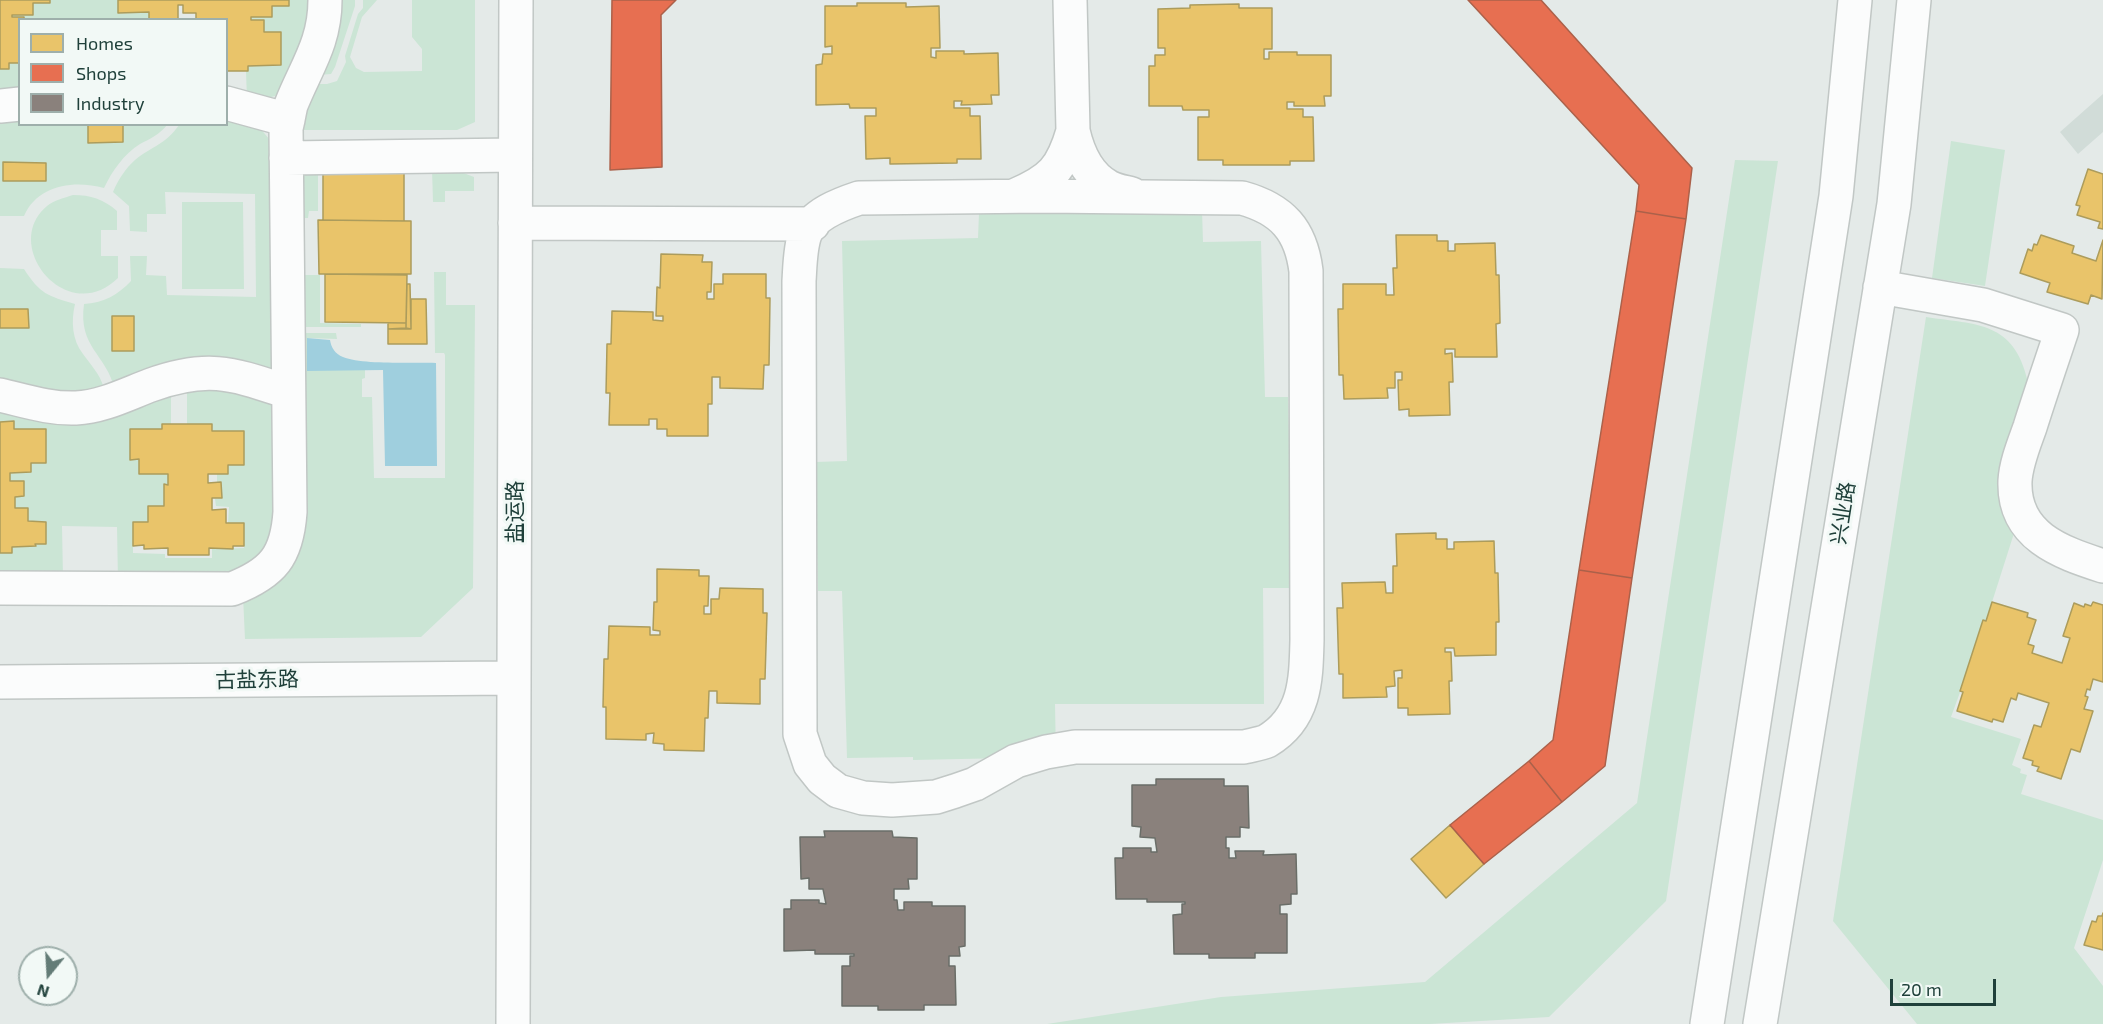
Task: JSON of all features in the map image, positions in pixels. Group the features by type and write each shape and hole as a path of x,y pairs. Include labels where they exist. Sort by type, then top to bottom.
{"street":[{"path":"0,588 232,589 254,580 279,556 289,534 286,128 290,108 321,36 325,19 325,0"},
{"name":"盐运路","path":"513,1024 516,0"},
{"path":"1070,0 1073,131 1076,146 1092,173 1109,187 1140,197"},
{"path":"1707,1024 1836,196 1855,0"},
{"name":"兴业路","path":"1760,1024 1893,204 1914,0"},
{"path":"0,106 18,104"},
{"path":"228,104 288,120"},
{"path":"1012,196 1049,178 1067,151 1073,131"},
{"path":"286,158 515,155"},
{"path":"1012,196 1242,198 1262,204 1289,224 1304,252 1306,271 1306,640 1305,684 1300,702 1287,724 1266,741 1244,747 1075,747 1046,752 1016,761 975,784 936,797 892,800 862,798 838,792 822,779 810,764 800,734 799,281 806,232 838,206 859,198 1012,196"},
{"path":"515,223 813,224"},
{"path":"1880,287 1983,305 2062,330 2015,479 2018,507 2024,519 2041,539 2066,554 2103,566"},
{"path":"0,395 53,408 78,408 104,403 176,377 207,372 227,374 288,392"},
{"name":"古盐东路","path":"0,682 514,678"}],"shaded area":[{"path":"2103,94 2103,132 2078,154 2060,132"}],"green space":[{"path":"50,0 118,0 118,13 149,12 152,18 12,17 33,3 49,3"},
{"path":"289,0 315,0 288,86 275,96 261,100 247,100 246,71 248,71 248,66 281,65 264,32 264,20 251,20 251,17 272,17 272,6 289,6"},
{"path":"337,0 355,0 355,6 335,67 331,74 318,75"},
{"path":"363,0 377,0 362,17 350,57 356,68 364,72 422,71 422,49 412,37 412,0 475,0 475,122 457,130 304,130 304,125 298,125 314,84 337,81 346,62 345,56 358,14 363,8"},
{"path":"9,63 18,63 18,98 0,101 0,69"},
{"path":"18,110 18,126 88,126 88,142 121,126 166,126 124,158 104,188 81,184 58,187 38,197 24,216 0,216 0,113","holes":["3,163 46,163 46,181 4,181"]},
{"path":"228,110 254,121 275,146 273,372 115,390 106,367 85,331 84,304 110,297 131,281 130,256 147,256 146,275 166,276 167,295 256,297 255,194 165,192 166,214 147,214 147,232 130,231 129,206 113,192 117,183 131,163 174,132 178,126 228,126"},
{"path":"1951,141 2005,150 1985,286 1932,278"},
{"path":"1735,160 1778,161 1666,901 1549,1017 1430,1024 1047,1024 1221,997 1425,982 1637,803"},
{"path":"432,169 453,169 474,177 474,191 445,191 445,202 433,202"},
{"path":"297,170 318,170 318,211 309,211 308,218 303,218"},
{"path":"73,195 96,198 117,211 117,230 101,230 101,256 118,256 118,278 98,291 79,293 61,287 46,275 35,259 31,241 34,222 47,206"},
{"path":"182,202 243,202 244,289 182,289"},
{"path":"1202,210 1203,242 1261,241 1265,397 1288,397 1293,588 1263,588 1264,704 1055,704 1056,757 913,760 913,757 847,758 842,591 818,591 815,462 847,461 842,241 978,238 979,213"},
{"path":"0,268 24,269 45,293 75,304 73,324 75,337 79,349 100,378 105,395 0,389 0,328 29,328 28,309 0,309"},
{"path":"434,272 446,272 446,305 475,305 473,588 421,637 245,639 243,596 264,587 299,333 336,333 337,339 307,338 308,370 365,370 365,378 362,379 362,397 372,397 374,478 445,478 445,355 435,353"},
{"path":"299,275 320,275 320,323 361,324 361,327 299,327"},
{"path":"1926,317 1977,325 2003,337 2013,347 2022,362 2028,382 2016,527 1986,621 1951,717 2021,739 2012,765 2021,769 2020,773 2027,775 2021,794 2103,820 2103,860 2074,948 2103,986 2103,1024 1917,1024 1833,921"},
{"path":"187,385 265,397 278,410 275,541 244,573 118,581 117,527 62,526 63,578 0,578 0,553 11,553 12,547 46,544 46,522 28,521 27,508 15,508 15,497 24,496 24,481 10,481 10,473 30,472 31,463 46,463 46,429 14,429 14,422 0,422 0,402 171,390 171,424 162,424 162,429 130,429 130,459 139,459 139,474 168,474 168,485 164,485 164,506 148,522 133,522 133,553 165,554 165,558 212,558 212,549 244,548 243,524 228,523 229,507 216,506 215,499 222,498 221,483 217,482 217,474 228,474 226,461 212,424 187,424"}],"water":[{"path":"307,338 330,340 332,348 338,354 352,360 436,363 437,466 385,466 383,370 307,371"}],"building: Homes":[{"path":"0,0 50,0 50,3 33,3 33,15 12,15 12,17 24,17 18,18 18,63 9,63 9,69 0,69"},
{"path":"118,0 289,0 289,6 272,6 272,17 251,17 251,20 264,20 264,32 281,32 281,65 248,66 248,71 228,71 228,18 196,18 196,13 183,13 183,5 178,5 178,18 149,18 149,12 118,13"},
{"path":"857,3 906,3 906,7 939,6 940,48 931,48 931,57 936,58 936,51 964,51 964,54 998,53 999,95 991,95 992,104 961,105 962,101 954,101 954,108 970,108 970,116 980,116 981,159 957,159 957,163 890,164 890,158 866,159 865,116 876,116 876,108 850,108 849,104 816,105 816,65 822,64 823,54 832,54 832,46 825,47 825,6 857,6"},
{"path":"1239,4 1239,8 1272,8 1272,49 1264,49 1264,59 1269,59 1269,52 1331,55 1331,96 1324,96 1325,106 1294,106 1294,102 1287,102 1287,109 1303,109 1303,117 1313,117 1314,161 1290,161 1290,165 1223,165 1223,160 1198,160 1198,117 1209,117 1209,110 1183,110 1182,106 1149,106 1149,66 1155,66 1155,55 1165,55 1165,48 1158,48 1158,9 1190,8 1190,5"},
{"path":"88,126 123,126 123,142 88,143"},
{"path":"3,162 46,163 46,181 3,181"},
{"path":"323,169 404,170 404,221 323,220"},
{"path":"2088,169 2103,174 2103,229 2098,228 2100,222 2077,215 2080,206 2076,205"},
{"path":"318,220 411,221 411,274 319,274"},
{"path":"1396,235 1437,235 1437,241 1448,241 1448,251 1455,251 1455,244 1495,243 1496,275 1499,275 1500,323 1496,324 1497,357 1455,357 1455,349 1445,349 1445,354 1452,353 1453,382 1449,382 1450,415 1409,416 1409,409 1399,410 1398,380 1402,380 1402,372 1395,372 1395,388 1387,388 1388,398 1344,399 1343,375 1339,375 1338,309 1343,309 1343,284 1386,284 1386,295 1394,295 1393,268 1397,268"},
{"path":"2041,235 2074,246 2072,253 2096,261 2103,240 2102,299 2091,295 2088,304 2047,292 2050,283 2020,273 2028,249 2032,251"},
{"path":"661,254 703,255 702,262 712,262 711,292 707,292 707,299 714,299 714,284 723,284 723,274 766,274 766,298 770,298 769,365 764,365 763,389 720,388 720,377 712,377 712,404 708,404 708,436 667,436 667,429 657,429 657,419 649,419 649,425 609,425 610,393 606,393 607,344 611,344 612,311 653,312 653,320 663,321 663,316 656,316"},
{"path":"325,274 407,275 406,323 325,322"},
{"path":"407,284 410,284 411,329 406,328"},
{"path":"411,299 426,299 427,344 388,344 388,329 411,329"},
{"path":"0,309 28,309 29,328 0,328"},
{"path":"112,316 134,316 134,351 112,351"},
{"path":"388,323 406,323 406,328 388,329"},
{"path":"14,421 14,429 46,429 46,463 31,463 31,472 10,473 10,481 24,481 24,496 15,497 15,508 28,508 28,521 46,522 46,544 12,547 12,553 0,553 0,422"},
{"path":"162,424 212,424 212,431 244,431 244,465 228,465 228,474 208,474 208,483 221,482 222,498 212,498 212,510 226,509 226,523 244,523 244,546 233,546 233,549 209,548 209,555 168,555 168,548 144,549 144,545 133,546 133,522 148,522 148,506 164,506 164,484 168,485 168,474 139,474 139,459 130,460 130,429 162,429"},
{"path":"1436,533 1436,539 1447,539 1447,549 1454,549 1454,542 1494,541 1495,573 1498,573 1499,622 1496,622 1496,655 1455,656 1454,648 1445,648 1445,652 1451,652 1450,714 1408,715 1408,708 1398,708 1398,678 1402,678 1402,670 1394,671 1395,686 1386,687 1387,697 1343,698 1343,674 1339,674 1337,608 1343,608 1342,583 1385,582 1386,593 1393,593 1393,566 1397,566 1396,534"},
{"path":"657,569 699,570 699,576 709,576 708,606 704,606 704,614 711,614 711,599 719,599 720,588 763,589 763,613 767,613 765,679 760,679 760,704 717,703 717,691 709,691 704,751 664,750 664,744 653,743 654,733 646,734 646,740 606,739 606,707 603,707 604,659 608,659 609,626 650,627 650,635 660,635 660,631 653,630 654,602 657,602"},
{"path":"1992,602 2028,613 2027,617 2036,620 2028,644 2034,646 2032,653 2062,663 2070,638 2063,636 2074,603 2084,607 2085,604 2091,606 2093,602 2103,605 2103,682 2093,679 2090,690 2087,689 2085,696 2088,697 2084,709 2093,711 2080,752 2071,749 2061,779 2037,771 2039,767 2032,765 2033,761 2023,758 2034,725 2041,727 2049,703 2018,693 2016,700 2011,698 2003,722 1993,719 1992,722 1957,711 1963,692 1960,691 1983,620 1986,621"},
{"path":"1450,825 1484,864 1446,898 1411,859"},
{"path":"2103,913 2103,950 2084,945 2092,921 2096,922 2098,916 2102,916"}],"building: Shops":[{"path":"612,0 676,0 661,15 662,167 610,170"},
{"path":"1468,0 1541,0 1692,168 1686,219 1636,211 1639,185"},
{"path":"1636,211 1686,219 1632,578 1579,570"},
{"path":"1579,570 1632,578 1605,766 1562,802 1529,761 1553,740"},
{"path":"1529,761 1562,802 1484,864 1450,825"}],"building: Industry":[{"path":"1156,779 1224,779 1224,786 1248,786 1249,828 1240,827 1240,837 1226,837 1226,848 1229,848 1229,858 1236,858 1235,851 1264,851 1263,855 1296,854 1297,894 1291,894 1291,904 1280,905 1280,914 1287,914 1287,953 1255,953 1255,958 1209,958 1209,954 1174,954 1173,915 1182,914 1182,904 1185,902 1116,899 1115,858 1123,858 1123,848 1151,848 1151,852 1157,852 1155,838 1140,837 1141,827 1132,826 1132,785 1156,785"},
{"path":"824,831 892,831 893,837 917,838 917,879 908,879 909,889 894,889 894,900 897,900 898,910 904,910 904,902 932,902 932,906 965,906 965,946 959,947 960,956 949,956 949,966 955,966 956,1005 924,1005 924,1010 878,1010 878,1006 842,1006 842,966 850,966 850,956 854,954 815,954 815,950 784,951 784,909 791,909 791,900 819,900 819,903 826,904 823,889 809,889 809,878 801,879 800,837 825,837"}]}
